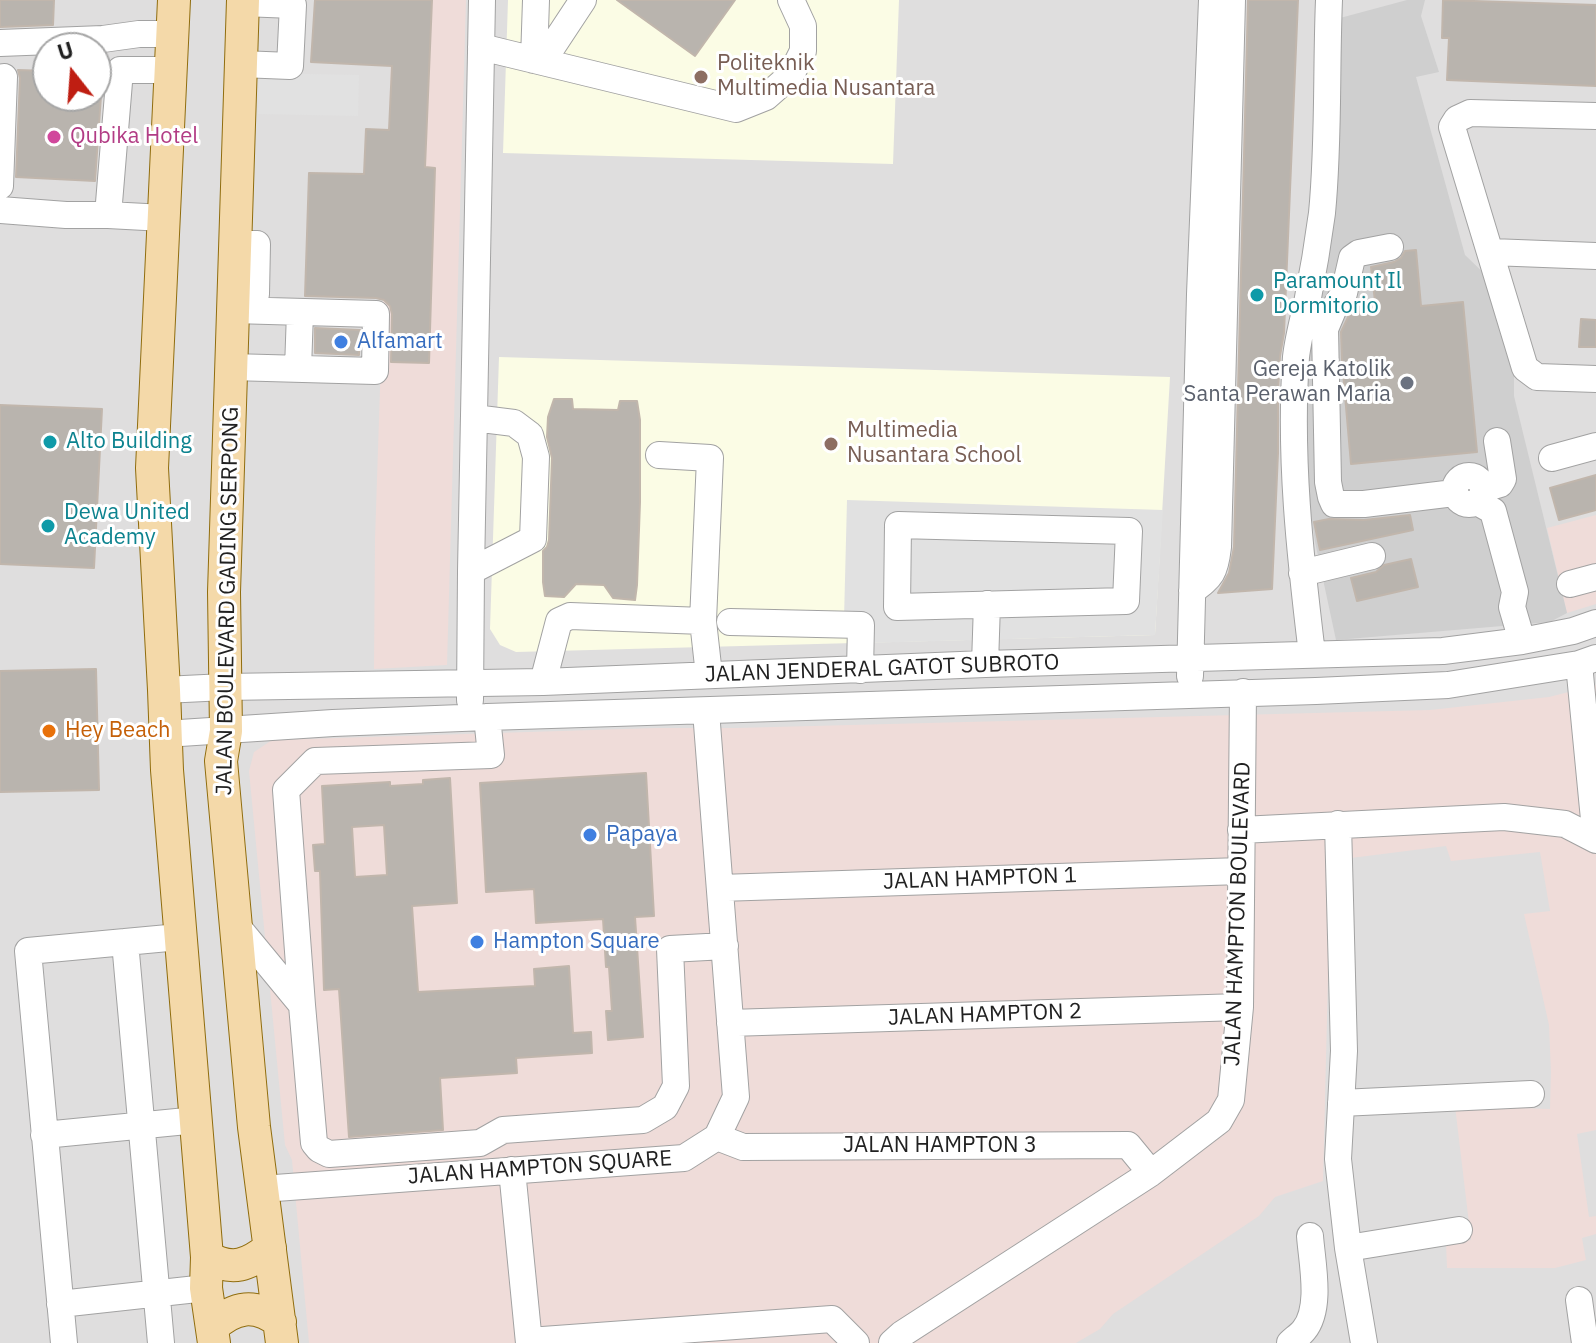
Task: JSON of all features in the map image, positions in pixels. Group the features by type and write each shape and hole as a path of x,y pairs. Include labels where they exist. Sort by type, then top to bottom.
{"main road":[{"path":"174,0 152,468 179,937 213,1335"},
{"name":"JALAN BOULEVARD GADING SERPONG","path":"243,2 224,592 226,731 221,761 254,1127 281,1333"},
{"path":"207,1272 219,1264 238,1266 257,1259 270,1248"},
{"path":"213,1335 224,1317 241,1310 257,1309 281,1333"}],"street":[{"path":"482,0 470,683 491,755 315,761 286,790 314,1143 329,1154 480,1143 503,1130 643,1120 665,1107 676,1086 670,949 725,946"},
{"path":"534,60 536,0"},
{"path":"534,60 552,47 583,0"},
{"path":"481,47 736,109 766,97 791,75 803,51 803,26 791,0"},
{"path":"1190,695 1212,0"},
{"path":"1192,591 1209,578 1215,568 1218,547 1232,0"},
{"path":"1312,654 1296,502 1294,425 1296,353 1316,260 1322,211 1329,0"},
{"path":"241,64 290,66 293,5 243,2"},
{"path":"0,43 171,34"},
{"path":"108,215 120,70 170,70"},
{"path":"0,186 4,77"},
{"path":"1596,116 1470,113 1457,119 1452,127 1525,368 1537,377 1596,379"},
{"path":"0,210 164,218"},
{"path":"1390,247 1359,253 1352,258 1344,293 1325,329 1328,482 1334,504 1471,495 1500,484 1503,479 1497,441"},
{"path":"1491,252 1596,256"},
{"path":"231,367 375,371 376,314 300,312 233,302"},
{"path":"298,369 300,312"},
{"path":"471,571 533,539 536,457 530,435 514,423 474,418"},
{"path":"1552,458 1596,446"},
{"path":"659,455 710,458 703,621 709,675"},
{"path":"1471,495 1497,595 1512,607 1522,641"},
{"path":"898,525 1129,531 1126,601 987,604 897,607 898,525"},
{"path":"1302,573 1372,556"},
{"path":"1570,584 1596,577"},
{"path":"985,664 987,604"},
{"path":"543,682 559,621 570,616 703,621"},
{"path":"730,622 861,625 860,670"},
{"name":"JALAN JENDERAL GATOT SUBROTO","path":"164,690 543,682 985,664 1443,651 1522,641 1596,623"},
{"path":"1241,830 1504,817 1565,824 1596,840 1588,661"},
{"name":"JALAN JENDERAL GATOT SUBROTO","path":"165,734 479,717 1448,685 1588,661"},
{"name":"JALAN HAMPTON BOULEVARD","path":"892,1343 1151,1173 1219,1121 1231,1100 1240,1007 1243,692"},
{"path":"706,711 736,1097 717,1137"},
{"path":"1338,824 1344,1051 1338,1159 1348,1248 1364,1343"},
{"name":"JALAN HAMPTON 1","path":"720,888 1241,871"},
{"path":"236,925 302,1005"},
{"path":"64,1343 28,951 179,937"},
{"path":"125,942 161,1343"},
{"name":"JALAN HAMPTON 2","path":"730,1023 1240,1007"},
{"path":"1341,1103 1531,1094"},
{"path":"44,1135 197,1120"},
{"name":"JALAN HAMPTON SQUARE","path":"262,1189 684,1158 717,1137"},
{"name":"JALAN HAMPTON 3","path":"717,1137 743,1147 1128,1145 1151,1173"},
{"path":"512,1170 529,1342 832,1319 856,1343"},
{"path":"1348,1248 1459,1230"},
{"path":"1290,1343 1305,1329 1315,1297 1310,1236"},
{"path":"60,1304 157,1295 207,1272"},
{"path":"1579,1300 1585,1343"}],"shaded area":[{"path":"0,0 1596,0 1596,1343 0,1343"},
{"path":"393,0 466,0 447,665 374,669 375,539"},
{"name":"Politeknik Multimedia Nusantara","path":"508,0 899,0 893,164 503,153"},
{"path":"1407,0 1425,0 1421,16 1439,72 1416,77 1465,255 1495,284 1514,355 1514,396 1567,613 1550,622 1336,640 1315,542 1301,444 1340,18"},
{"path":"259,73 359,75 358,116 258,114"},
{"name":"Multimedia Nusantara School","path":"499,357 1170,377 1155,635 516,652 500,645 490,629"},
{"path":"847,500 1163,510 1155,635 867,643 844,619"},
{"path":"1596,515 1596,604 1567,613 1547,528"},
{"path":"1596,685 1596,1130 1577,1134 1589,1217 1596,1216 1596,1234 1582,1238 1586,1260 1555,1268 1447,1268 1446,1243 1471,1240 1455,1106 1550,1109 1551,1072 1549,1025 1524,914 1550,911 1540,852 1451,861 1446,846 1351,858 1331,854 1323,1181 1275,1197 1259,1216 1113,1314 1100,1329 1076,1343 309,1343 292,1160 285,1145 249,771 254,752 272,740 1430,710 1549,697"}],"building":[{"path":"0,0 54,0 53,25 0,27"},
{"path":"315,0 432,0 425,167 435,168 429,363 391,362 392,314 384,300 305,296 309,173 364,174 366,129 389,130 392,66 311,62"},
{"path":"617,0 735,0 695,56"},
{"name":"Paramount Il Dormitorio","path":"1248,0 1298,0 1284,333 1278,393 1272,589 1218,593 1229,573 1234,547"},
{"path":"1443,0 1596,5 1596,86 1447,80 1449,38 1442,38"},
{"name":"Qubika Hotel","path":"18,70 32,70 32,112 100,112 95,181 16,177"},
{"name":"Gereja Katolik Santa Perawan Maria","path":"1416,250 1421,306 1463,302 1477,452 1351,464 1341,332 1350,313 1376,310 1371,267 1394,262 1405,251"},
{"path":"1581,319 1596,320 1596,347 1579,347"},
{"path":"315,328 360,330 359,355 315,353"},
{"path":"554,399 572,399 573,409 618,410 620,401 637,401 640,420 640,502 635,600 613,598 604,585 576,584 564,597 545,596 543,551 549,540 552,458 547,437 548,417"},
{"path":"0,405 102,409 94,568 0,564"},
{"path":"1596,475 1596,510 1559,520 1550,488"},
{"path":"1410,515 1413,530 1320,550 1314,522"},
{"path":"1411,559 1418,587 1357,601 1351,578 1376,572 1384,565"},
{"name":"Hey Beach","path":"96,669 99,790 0,792 0,671"},
{"name":"Papaya","path":"646,773 654,916 635,917 643,1037 608,1040 606,1011 612,1011 603,919 536,923 534,889 486,892 480,783"},
{"path":"450,778 457,903 412,906 418,992 535,986 534,969 569,966 573,1033 591,1032 592,1053 516,1058 517,1073 440,1078 443,1130 349,1137 339,989 324,990 320,871 315,871 313,845 325,844 322,786 390,782 390,786 423,784 423,780","holes":["384,825 387,875 355,877 352,827"]}],"place":[{"name":"Politeknik Multimedia Nusantara","path":"701,77"},
{"name":"Qubika Hotel","path":"54,137"},
{"name":"Paramount Il Dormitorio","path":"1257,295"},
{"name":"Alfamart","path":"341,342"},
{"name":"Gereja Katolik Santa Perawan Maria","path":"1407,383"},
{"name":"Alto Building","path":"50,442"},
{"name":"Multimedia Nusantara School","path":"831,444"},
{"name":"Dewa United Academy","path":"48,526"},
{"name":"Hey Beach","path":"49,731"},
{"name":"Papaya","path":"590,835"},
{"name":"Hampton Square","path":"477,942"}]}
